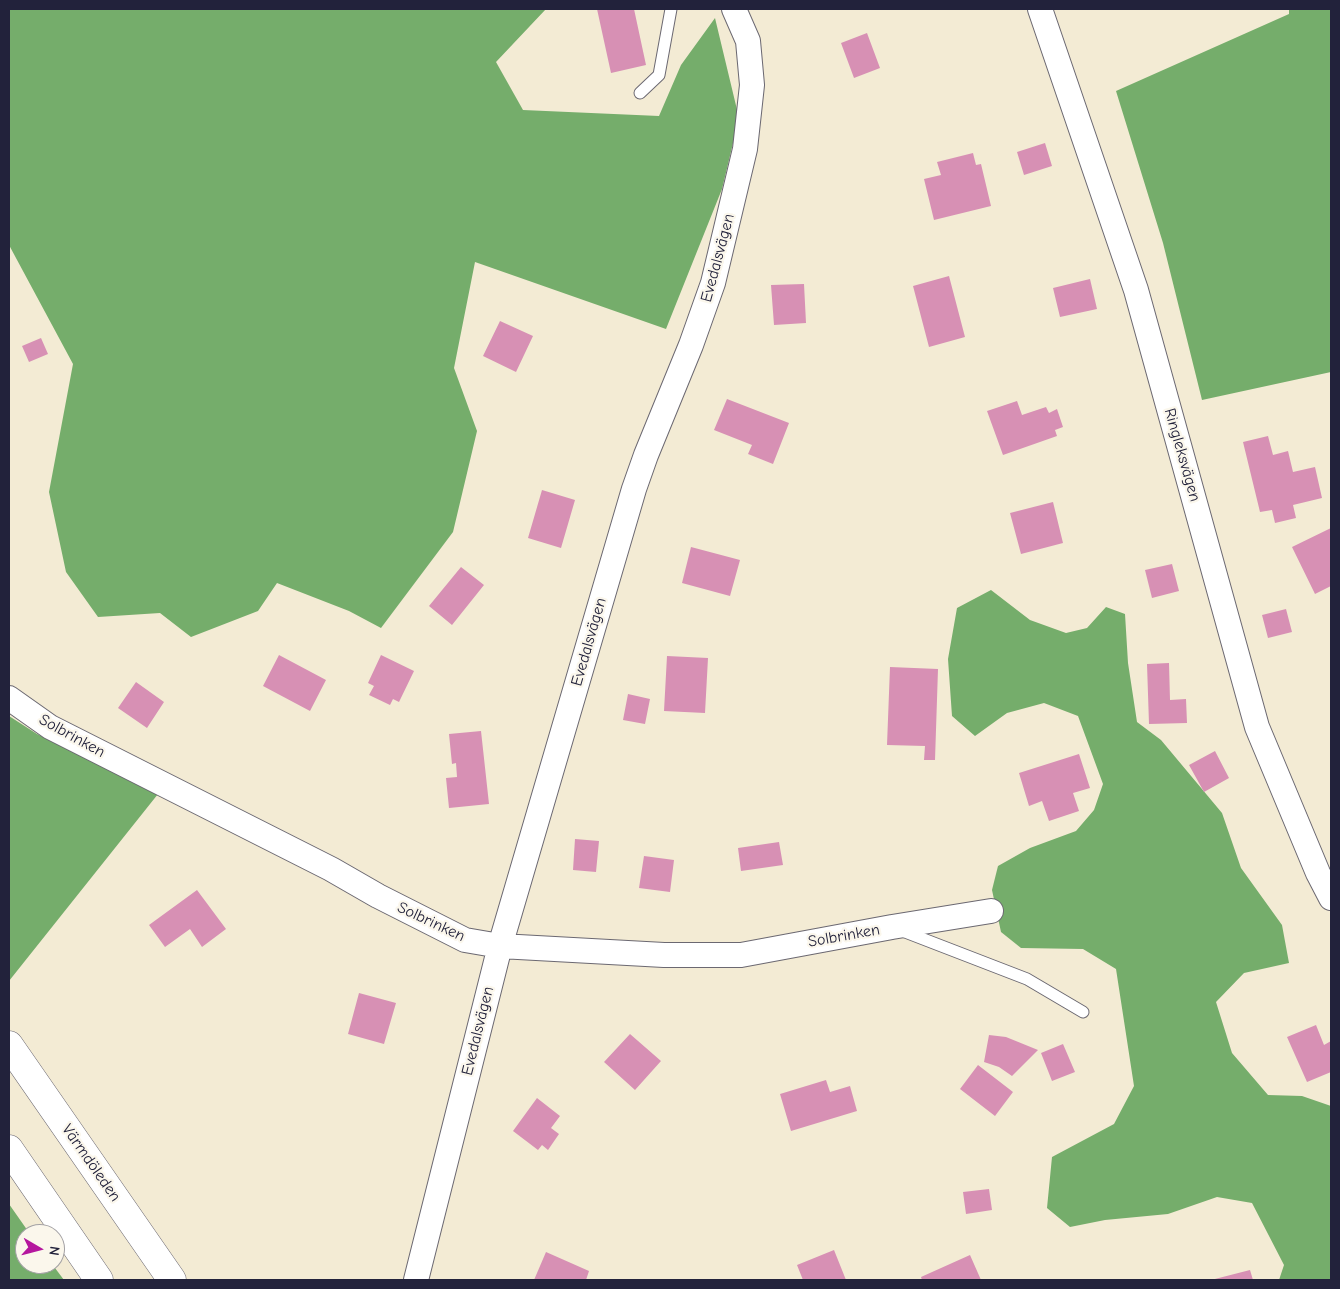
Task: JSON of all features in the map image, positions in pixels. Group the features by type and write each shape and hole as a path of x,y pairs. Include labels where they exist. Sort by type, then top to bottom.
{"highway":[{"name":"Värmdöleden","path":"9,1046 172,1280"},
{"path":"9,1149 99,1280"}],"street":[{"name":"Evedalsvägen","path":"416,1280 500,946 634,489 714,283 745,149 752,85 748,41 734,9"},
{"name":"Ringleksvägen","path":"1040,9 1136,290 1257,727 1318,873 1331,898"},
{"name":"Solbrinken","path":"9,698 50,727 331,869 386,900 465,940 500,946 664,955 741,955 991,911"}],"lane":[{"path":"640,93 658,75 671,9"},
{"path":"892,927 1027,978 1083,1012"}],"green space":[{"path":"9,9 546,9 496,62 523,110 659,116 681,65 715,18 739,118 722,189 666,329 475,262 454,368 477,431 453,532 381,628 349,611 277,583 258,611 191,637 160,613 98,617 66,572 49,492 73,364 9,245"},
{"path":"1289,9 1331,9 1331,372 1202,400 1163,243 1116,91 1289,14"},
{"path":"991,590 1030,620 1066,633 1087,628 1106,607 1125,614 1128,663 1137,722 1161,740 1222,813 1241,868 1282,925 1289,963 1244,973 1216,1002 1232,1053 1268,1095 1302,1096 1331,1106 1331,1280 1279,1280 1284,1265 1252,1203 1217,1197 1168,1214 1105,1220 1070,1227 1047,1208 1052,1157 1114,1124 1134,1086 1116,969 1083,949 1021,948 1001,932 992,890 998,866 1030,848 1076,831 1094,810 1103,784 1078,716 1044,703 1007,713 975,736 952,716 948,659 957,608"},
{"path":"9,716 37,734 158,794 9,981"},
{"path":"9,1204 23,1224 15,1224 15,1274 60,1274 64,1280 9,1280"}],"building":[{"path":"597,9 634,9 646,65 611,73"},
{"path":"867,33 880,68 854,78 841,43"},
{"path":"1045,143 1052,166 1024,175 1017,152"},
{"path":"973,153 976,165 981,164 991,206 934,220 924,179 941,175 937,162"},
{"path":"949,276 965,337 929,347 913,286"},
{"path":"1090,279 1097,309 1060,317 1053,288"},
{"path":"804,284 806,323 774,325 771,285"},
{"path":"500,321 533,336 516,372 483,356"},
{"path":"41,338 48,354 29,362 22,346"},
{"path":"727,399 789,423 773,464 748,454 752,445 714,430"},
{"path":"1017,401 1022,415 1046,407 1049,413 1057,409 1063,427 1055,430 1057,436 1003,455 987,411"},
{"path":"1268,436 1273,455 1288,451 1293,472 1315,467 1322,498 1293,505 1296,518 1275,523 1272,510 1260,512 1243,442"},
{"path":"542,490 575,500 561,548 528,538"},
{"path":"1053,502 1063,543 1021,554 1010,513"},
{"path":"1331,528 1331,586 1315,594 1292,547"},
{"path":"691,547 740,560 730,596 682,583"},
{"path":"1172,564 1179,591 1152,598 1145,570"},
{"path":"461,567 484,585 452,625 429,606"},
{"path":"1286,609 1292,632 1268,638 1262,615"},
{"path":"279,655 326,680 310,711 263,686"},
{"path":"381,655 414,671 399,702 393,699 390,705 369,695 374,686 368,683"},
{"path":"667,656 708,658 705,713 664,711"},
{"path":"1169,663 1170,700 1186,699 1187,723 1149,724 1147,664"},
{"path":"890,667 938,669 935,760 924,760 925,746 887,745"},
{"path":"136,682 164,702 147,728 118,708"},
{"path":"628,694 650,699 645,724 623,720"},
{"path":"481,731 489,804 449,808 446,778 457,777 456,763 452,764 449,734"},
{"path":"1215,751 1229,778 1204,792 1189,765"},
{"path":"1079,754 1090,788 1073,793 1079,811 1049,821 1042,801 1029,806 1019,773"},
{"path":"575,839 599,841 596,872 573,870"},
{"path":"779,842 783,865 741,871 738,848"},
{"path":"644,856 674,860 670,892 639,888"},
{"path":"197,890 226,929 202,947 190,929 165,947 149,925"},
{"path":"359,993 396,1003 384,1044 348,1034"},
{"path":"1316,1025 1324,1045 1331,1041 1331,1072 1307,1082 1287,1037"},
{"path":"630,1034 661,1061 635,1090 604,1062"},
{"path":"989,1035 1006,1037 1038,1050 1012,1076 999,1067 984,1062"},
{"path":"1063,1044 1075,1072 1052,1081 1041,1053"},
{"path":"978,1065 1013,1092 995,1116 960,1089"},
{"path":"826,1080 830,1092 850,1086 857,1111 791,1131 780,1094"},
{"path":"537,1098 560,1116 551,1128 559,1134 548,1150 542,1145 538,1150 513,1131"},
{"path":"989,1189 992,1210 966,1214 963,1192"},
{"path":"834,1250 846,1280 803,1280 797,1265"},
{"path":"546,1252 589,1271 586,1280 534,1280"},
{"path":"970,1255 981,1280 922,1280 921,1277"},
{"path":"1250,1270 1253,1280 1211,1280"}]}
